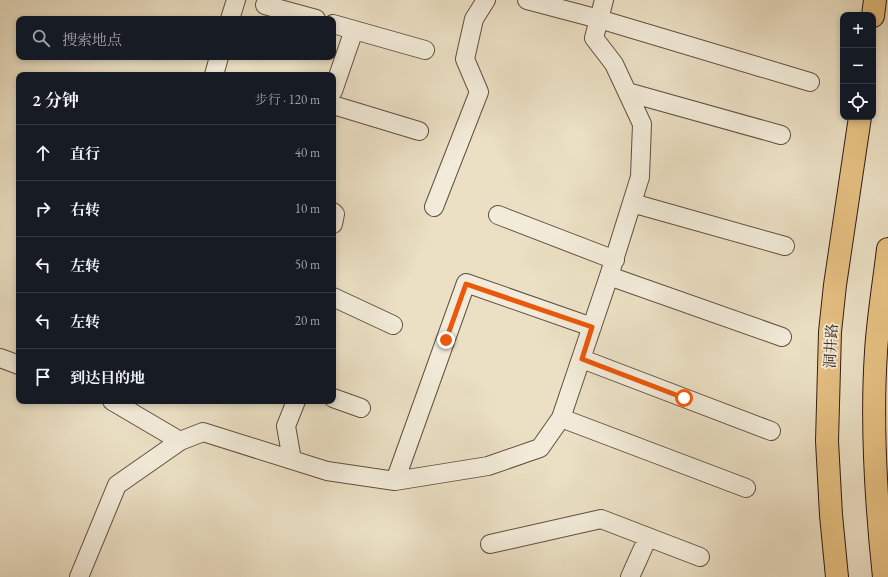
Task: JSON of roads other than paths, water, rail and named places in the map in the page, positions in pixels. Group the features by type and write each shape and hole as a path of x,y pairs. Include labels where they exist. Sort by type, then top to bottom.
{"main road":[{"path":"874,12 875,0"},
{"name":"洞井路","path":"837,577 831,515 827,441 830,332 835,284 860,120"},
{"path":"884,577 876,487 874,426 876,352 888,249"}],"street":[{"path":"231,16 236,0"},
{"path":"434,207 479,92 465,59 474,19 486,0"},
{"path":"527,0 599,19 810,82"},
{"path":"79,577 116,485 180,441 203,432 327,471 395,481 488,466 540,448 561,418 612,268 640,177 642,124 614,64 594,38 604,0"},
{"path":"265,5 305,16"},
{"path":"336,25 425,50"},
{"path":"336,82 354,30"},
{"path":"215,72 218,60"},
{"path":"627,92 781,135"},
{"path":"336,106 419,131"},
{"path":"632,204 785,246"},
{"path":"498,215 612,268 782,337"},
{"path":"395,481 466,284 592,327"},
{"path":"336,298 393,325"},
{"path":"0,358 16,364"},
{"path":"582,359 772,431"},
{"path":"336,399 360,408"},
{"path":"118,404 180,441"},
{"path":"292,460 286,426 295,404"},
{"path":"561,418 746,488"},
{"path":"490,544 601,519 700,557"},
{"path":"630,577 648,537"}]}
